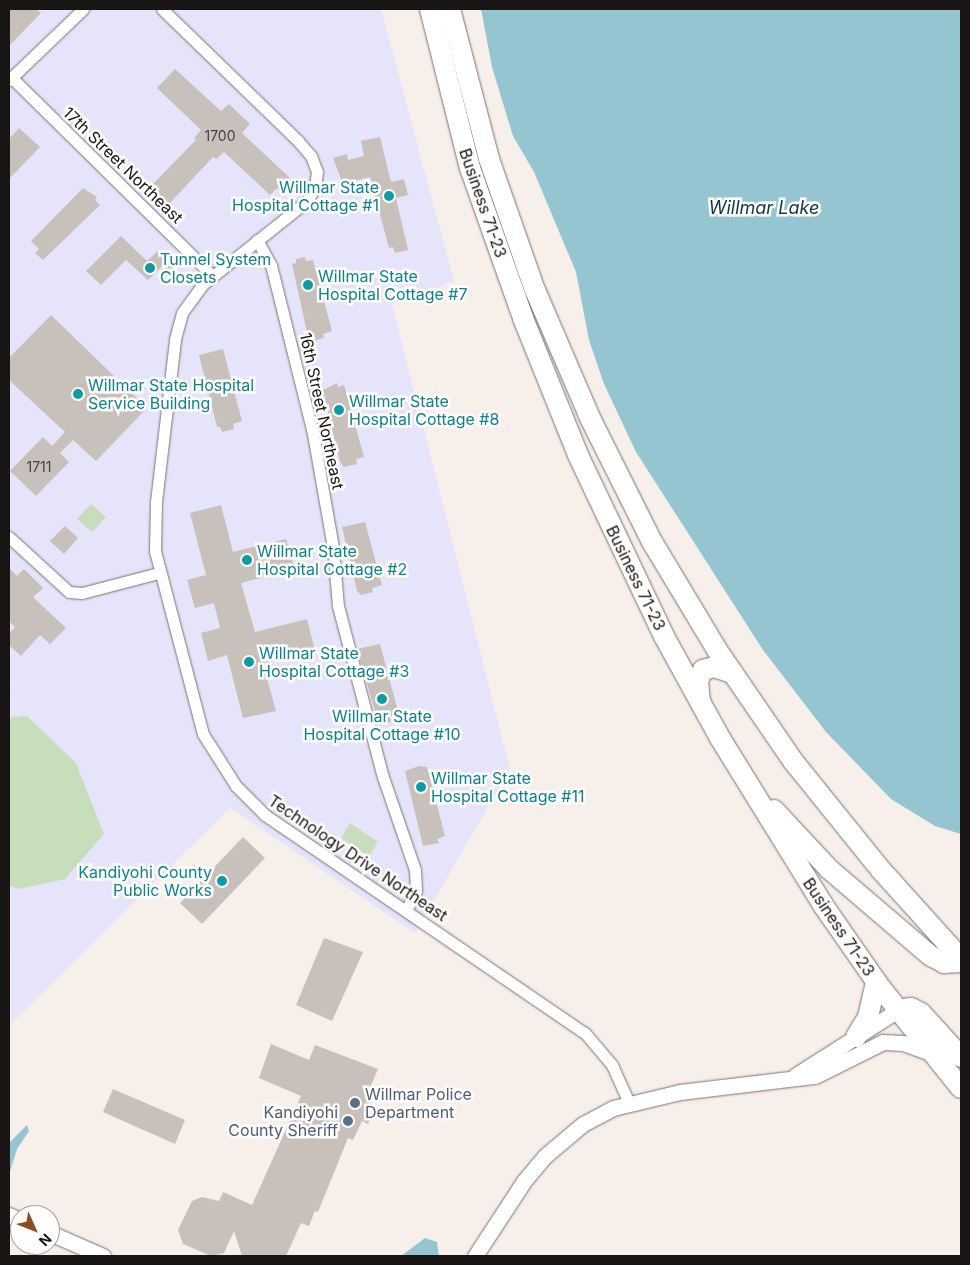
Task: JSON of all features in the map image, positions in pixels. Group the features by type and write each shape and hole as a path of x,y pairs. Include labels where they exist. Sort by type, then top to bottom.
{"highway":[{"name":"Business 71-23","path":"430,9 470,168 552,394 629,565 701,706 809,884 876,982 961,1088"},
{"name":"Business 71-23","path":"450,9 471,94 504,206 564,361 651,540 733,673 824,801 960,956"},
{"path":"701,706 697,687 703,670 714,667 733,673"},
{"path":"720,738 764,798 829,869 931,956 944,963 960,956"},
{"path":"856,1037 868,1017 876,982"},
{"path":"898,1010 911,1008 921,1013 961,1057"}],"street":[{"path":"10,79 83,9"},
{"name":"Technology Drive Northeast","path":"162,9 298,141 315,165 315,187 307,201 212,275 182,313 174,340 154,520 158,573 197,717 208,743 231,779 254,806 276,824 585,1033 612,1064 629,1103"},
{"name":"17th Street Northeast","path":"10,79 212,275"},
{"name":"16th Street Northeast","path":"257,240 271,265 315,442 333,547 338,606 383,777 415,870 416,890 406,911"},
{"path":"9,537 69,592 93,591 158,573"},
{"path":"786,1081 898,1010"},
{"path":"475,1256 524,1181 545,1156 583,1124 629,1103 680,1092 786,1081 829,1071 883,1042 903,1043 933,1054"},
{"path":"60,1237 103,1256"}],"shaded area":[{"path":"9,9 381,9 454,281 392,304 510,769 415,933 230,808 11,1024"}],"green space":[{"path":"91,504 106,517 92,532 77,519"},
{"path":"27,716 76,763 104,834 65,879 19,889 9,886 9,720 12,717"},
{"path":"350,823 378,842 369,856 341,838"}],"water":[{"name":"Willmar Lake","path":"481,9 961,9 961,834 935,826 891,799 826,732 763,650 636,452 604,384 589,340 576,272 534,172 513,136 492,67"},
{"path":"27,1125 29,1131 17,1149 9,1175 9,1143"},
{"path":"425,1238 437,1242 439,1256 401,1256"}],"building":[{"path":"9,9 36,9 41,13 9,46"},
{"path":"175,69 221,111 229,104 250,124 242,133 292,180 294,190 282,193 277,188 270,195 224,152 216,159 213,157 169,204 150,187 196,140 194,138 201,130 157,88"},
{"path":"19,128 40,147 9,179 9,139"},
{"name":"Willmar State Hospital Cottage #1","path":"380,137 391,182 404,179 408,195 396,198 408,250 395,253 393,247 389,248 370,177 343,184 333,158 347,154 348,160 364,156 361,141"},
{"path":"83,188 97,197 95,200 100,205 43,260 35,253 39,249 31,241"},
{"path":"121,236 147,261 158,251 161,254 163,251 176,264 169,271 163,265 148,280 126,260 101,285 86,271"},
{"name":"Willmar State Hospital Cottage #7","path":"305,257 306,261 313,260 332,331 323,334 324,338 312,341 308,337 292,264 296,263 296,259"},
{"name":"Willmar State Hospital Service Building","path":"51,315 147,408 96,461 73,440 60,453 69,462 36,496 10,471 43,437 52,446 65,432 9,380 9,358"},
{"path":"223,349 242,421 233,424 234,429 222,432 220,427 217,427 199,355"},
{"name":"Willmar State Hospital Cottage #8","path":"337,383 338,387 344,385 364,457 356,459 357,464 344,467 340,462 323,390"},
{"path":"221,505 233,552 286,539 295,569 241,583 255,632 307,619 315,651 263,664 276,711 243,718 227,655 208,661 201,633 220,628 214,603 195,608 187,580 206,575 190,513"},
{"path":"365,522 382,585 372,588 373,592 361,595 357,591 342,527"},
{"path":"65,526 78,538 64,554 50,541"},
{"path":"9,568 17,576 24,569 43,588 33,597 66,628 50,644 40,635 21,656 9,645 9,634 15,627 9,621"},
{"name":"Willmar State Hospital Cottage #10","path":"380,644 399,715 390,717 391,722 379,725 357,649"},
{"name":"Willmar State Hospital Cottage #11","path":"419,766 427,767 445,836 437,839 439,843 423,846 405,771"},
{"name":"Kandiyohi County Public Works","path":"243,837 265,858 202,924 180,903"},
{"path":"324,938 363,952 332,1021 296,1005"},
{"path":"271,1044 309,1060 315,1045 378,1069 369,1090 374,1092 366,1111 373,1114 368,1124 362,1121 353,1140 348,1138 318,1212 315,1211 309,1226 301,1223 286,1256 242,1256 234,1231 224,1253 211,1256 183,1244 178,1230 192,1201 202,1197 219,1201 223,1192 252,1205 301,1096 259,1078"},
{"path":"113,1089 185,1120 175,1144 103,1112"}],"place":[{"name":"Willmar State Hospital Cottage #1","path":"389,196"},
{"name":"Tunnel System Closets","path":"150,268"},
{"name":"Willmar State Hospital Cottage #7","path":"308,285"},
{"name":"Willmar State Hospital Service Building","path":"78,394"},
{"name":"Willmar State Hospital Cottage #8","path":"339,410"},
{"name":"Willmar State Hospital Cottage #2","path":"247,560"},
{"name":"Willmar State Hospital Cottage #3","path":"249,662"},
{"name":"Willmar State Hospital Cottage #10","path":"382,699"},
{"name":"Willmar State Hospital Cottage #11","path":"421,787"},
{"name":"Kandiyohi County Public Works","path":"222,881"},
{"name":"Willmar Police Department","path":"355,1103"},
{"name":"Kandiyohi County Sheriff","path":"348,1121"}]}
